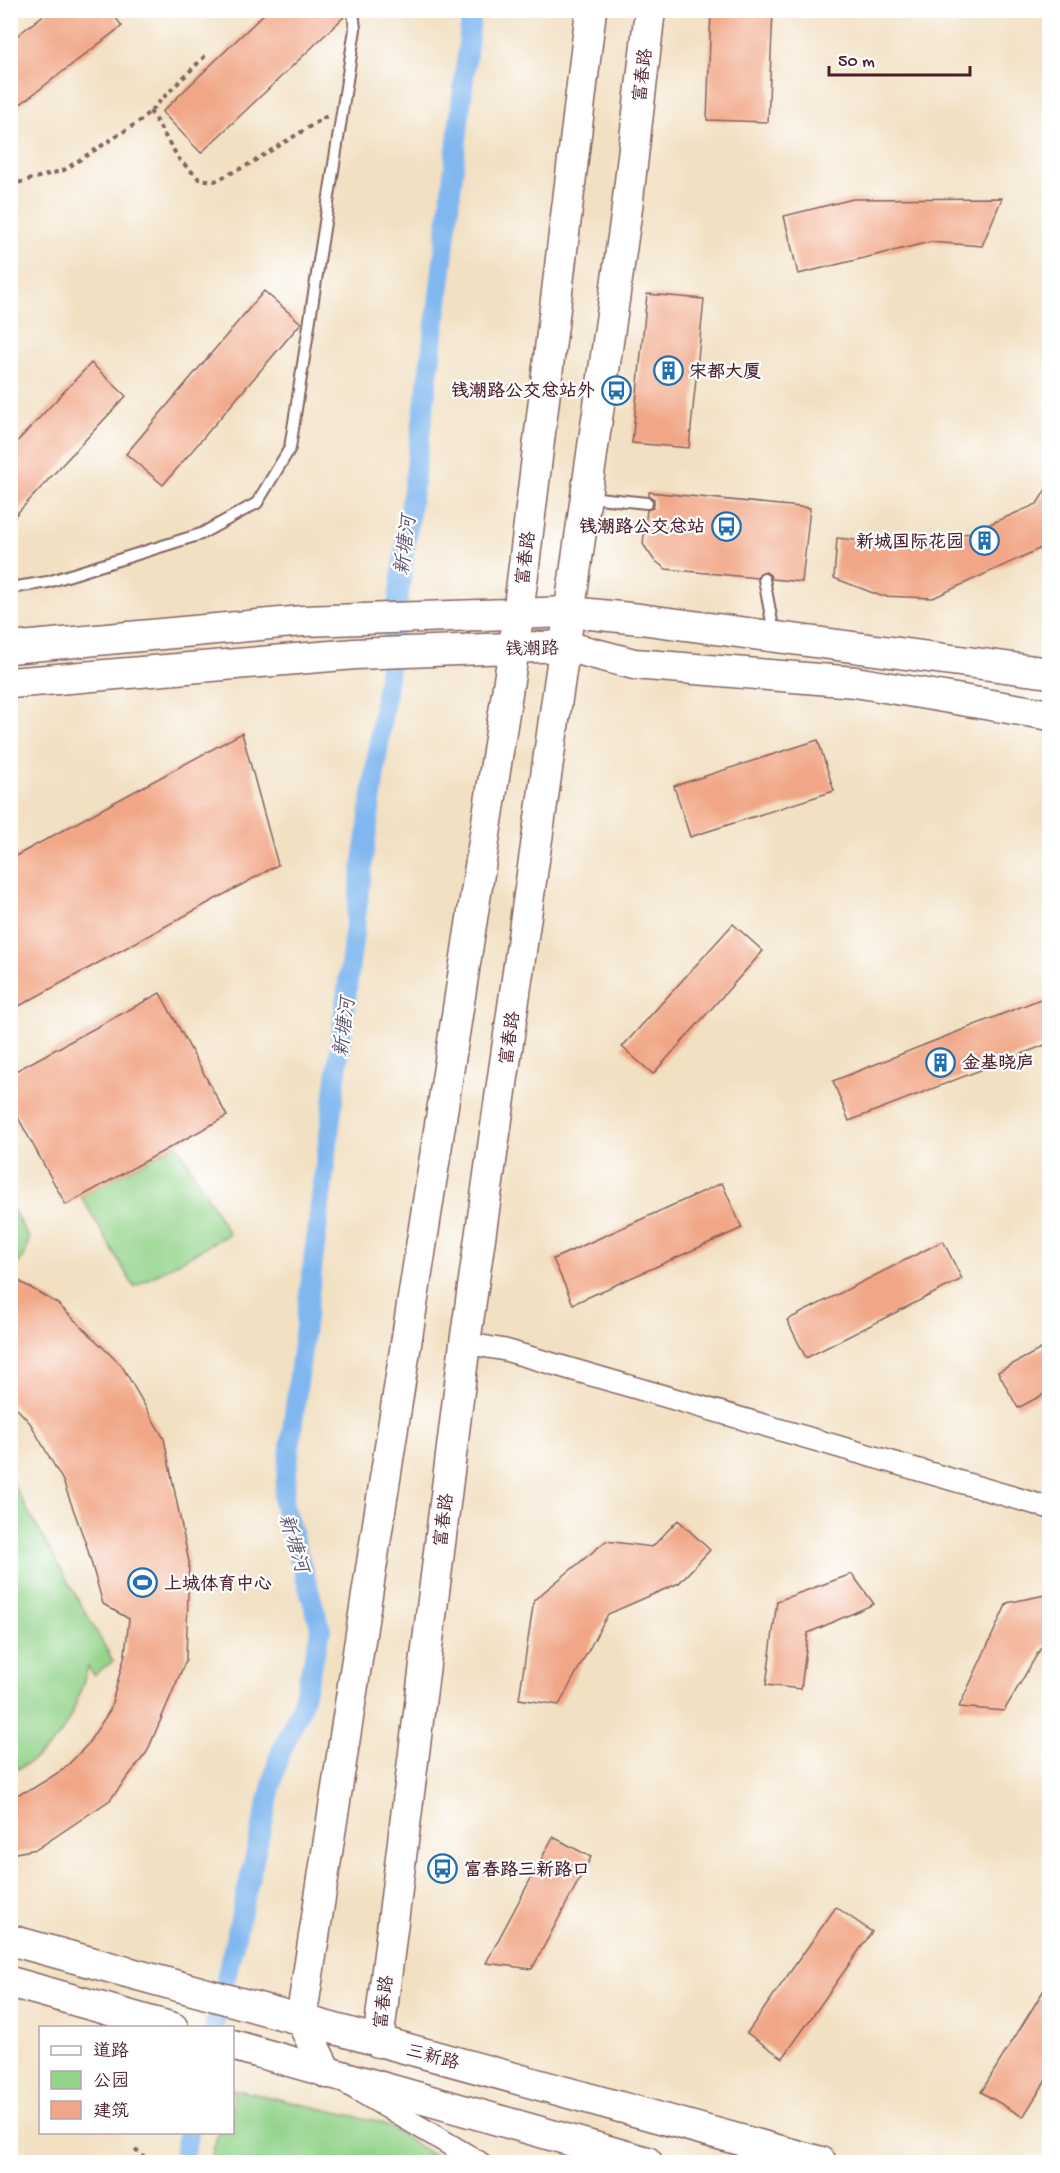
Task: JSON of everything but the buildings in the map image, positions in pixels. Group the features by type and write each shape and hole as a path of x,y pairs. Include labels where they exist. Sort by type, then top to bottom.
{"main road":[{"name":"富春路","path":"301,2020 514,648 591,10"},
{"name":"富春路","path":"327,2073 378,2042 465,1343 626,216 650,10"},
{"name":"钱潮路","path":"10,648 303,621 570,612 775,636 1050,673"},
{"name":"钱潮路","path":"10,683 355,654 565,646 634,664 855,682 1050,715"},
{"name":"三新路","path":"10,1940 821,2163"},
{"path":"10,1982 166,2026"},
{"path":"301,2020 327,2073"},
{"path":"238,2046 647,2163"}],"street":[{"path":"465,1343 505,1350 1050,1508"},
{"path":"327,2073 479,2163"}],"lane":[{"path":"10,588 48,582 201,534 257,503 290,448 355,29 353,10"},
{"path":"586,496 647,503"},
{"path":"764,579 775,636"}],"path":[{"path":"10,185 64,170 140,121 207,54"},
{"path":"150,111 179,159 200,179 215,181 246,166 343,104"},
{"path":"135,2150 151,2163"},
{"path":"420,2159 426,2163"}],"green space":[{"path":"177,1144 229,1234 134,1287 81,1196"},
{"path":"11,1207 29,1238 26,1252 19,1263 11,1265"},
{"path":"11,1481 113,1661 94,1675 88,1667 77,1702 63,1730 43,1753 11,1772"},
{"path":"234,2089 381,2122 444,2162 210,2162 218,2134 234,2134"}],"waterway":[{"name":"新塘河","path":"214,2026 278,1759 301,1707 321,1630 283,1503 361,877 439,295 472,10"},
{"name":"新塘河","path":"182,2162 189,2134"}],"place":[{"name":"宋都大厦","path":"668,371"},
{"name":"钱潮路公交总站外","path":"616,390"},
{"name":"钱潮路公交总站","path":"726,526"},
{"name":"新城国际花园","path":"985,541"},
{"name":"金基晓庐","path":"941,1062"},
{"name":"上城体育中心","path":"143,1583"},
{"name":"富春路三新路口","path":"443,1869"}]}
